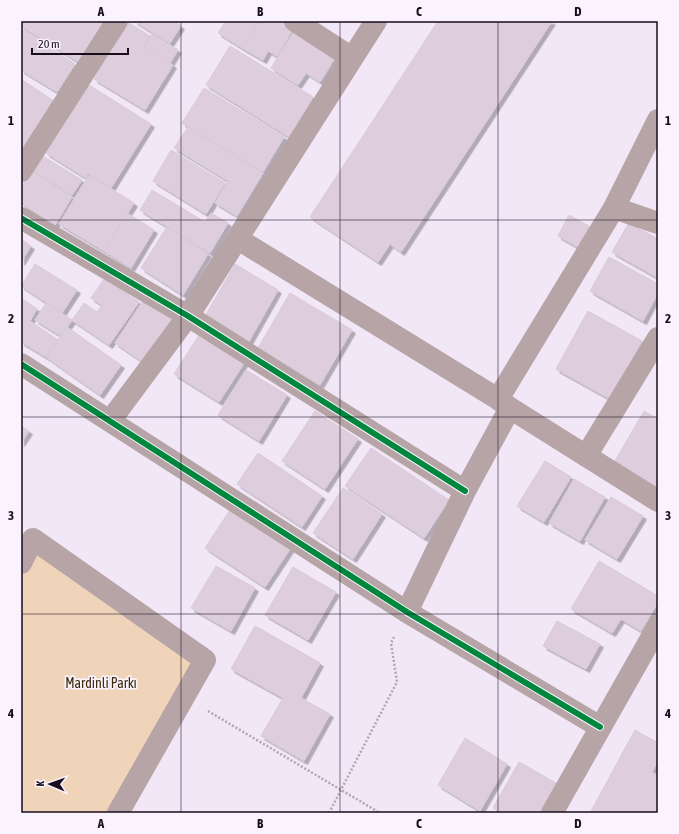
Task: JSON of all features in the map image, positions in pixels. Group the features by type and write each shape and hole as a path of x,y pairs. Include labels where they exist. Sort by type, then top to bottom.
{"street":[{"path":"21,171 117,21"},
{"path":"294,21 352,58"},
{"path":"110,421 188,316 376,21"},
{"path":"407,612 465,491 504,404 614,208 658,120"},
{"path":"614,208 658,223"},
{"path":"21,218 188,316 465,491"},
{"path":"238,238 658,501"},
{"path":"586,456 658,338"},
{"path":"21,364 407,612 600,727"},
{"path":"21,563 33,539 206,660 118,813"},
{"path":"552,813 658,626"}],"path":[{"path":"329,813 397,682 391,643 407,612"},
{"path":"184,697 380,813"}],"green space":[{"name":"Mardinli Parkı","path":"33,539 205,660 118,813 21,813 21,563"}],"building":[{"path":"21,21 107,21 80,63 21,26"},
{"path":"134,21 174,21 181,26 170,43"},
{"path":"226,21 254,21 257,23 242,48 218,33"},
{"path":"258,21 286,21 295,26 277,56 268,51 263,60 242,48"},
{"path":"438,21 552,21 401,252 390,244 378,262 310,217"},
{"path":"129,23 150,36 144,47 173,65 145,110 94,79"},
{"path":"297,27 338,53 320,82 306,73 298,85 271,68"},
{"path":"21,29 75,64 57,92 21,70"},
{"path":"152,34 178,50 170,63 144,47"},
{"path":"230,46 313,97 289,137 206,85"},
{"path":"21,79 54,101 21,153"},
{"path":"89,85 151,124 111,188 88,173 86,178 46,153"},
{"path":"204,88 284,137 263,172 182,123"},
{"path":"188,127 263,173 237,216 215,203 228,181 174,148"},
{"path":"658,142 658,177 656,147"},
{"path":"171,150 225,183 206,214 153,181"},
{"path":"41,155 82,180 72,195 32,170"},
{"path":"32,171 72,197 55,225 21,203 21,188"},
{"path":"89,175 134,203 104,251 59,224"},
{"path":"152,190 205,222 211,213 228,223 210,253 140,210"},
{"path":"127,213 154,230 131,268 104,251"},
{"path":"569,215 589,226 578,247 558,236"},
{"path":"629,223 658,239 658,278 612,252"},
{"path":"167,227 208,254 183,295 141,268"},
{"path":"21,239 31,246 21,262"},
{"path":"609,257 658,284 658,293 643,321 590,291"},
{"path":"35,264 77,290 62,313 21,286"},
{"path":"235,264 278,290 248,343 204,318"},
{"path":"105,278 139,302 109,345 72,320 84,303 97,312 102,305 91,298"},
{"path":"290,293 352,330 320,385 258,348"},
{"path":"147,295 175,314 143,362 115,343"},
{"path":"21,298 37,309 30,321 58,340 46,357 21,342"},
{"path":"46,303 72,320 61,336 35,320"},
{"path":"588,311 642,341 610,399 556,369"},
{"path":"67,327 121,365 100,395 46,357"},
{"path":"201,332 246,360 219,402 174,374"},
{"path":"246,370 287,395 259,441 218,415"},
{"path":"315,411 358,439 325,489 282,461"},
{"path":"644,411 658,419 658,487 615,461"},
{"path":"21,426 29,431 21,443"},
{"path":"371,448 449,500 424,538 345,486"},
{"path":"258,453 322,496 302,527 237,484"},
{"path":"545,461 571,477 544,522 517,506"},
{"path":"574,479 605,497 580,541 549,523"},
{"path":"343,488 382,514 353,559 313,533"},
{"path":"611,497 643,516 617,559 585,540"},
{"path":"232,507 292,546 265,587 205,548"},
{"path":"599,561 658,596 658,602 641,631 621,619 612,633 571,609"},
{"path":"216,566 255,588 231,631 191,608"},
{"path":"293,567 336,592 308,640 265,615"},
{"path":"557,621 600,644 586,669 543,646"},
{"path":"255,626 320,663 301,698 330,714 304,761 261,736 283,698 231,669"},
{"path":"635,730 658,743 658,761 652,772 658,776 658,813 590,813"},
{"path":"465,738 507,764 480,811 438,785"},
{"path":"519,762 563,787 548,813 502,813 493,808"}],"cycle path":[{"path":"21,218 188,316 465,491"},
{"path":"21,364 407,612 600,727"}]}
